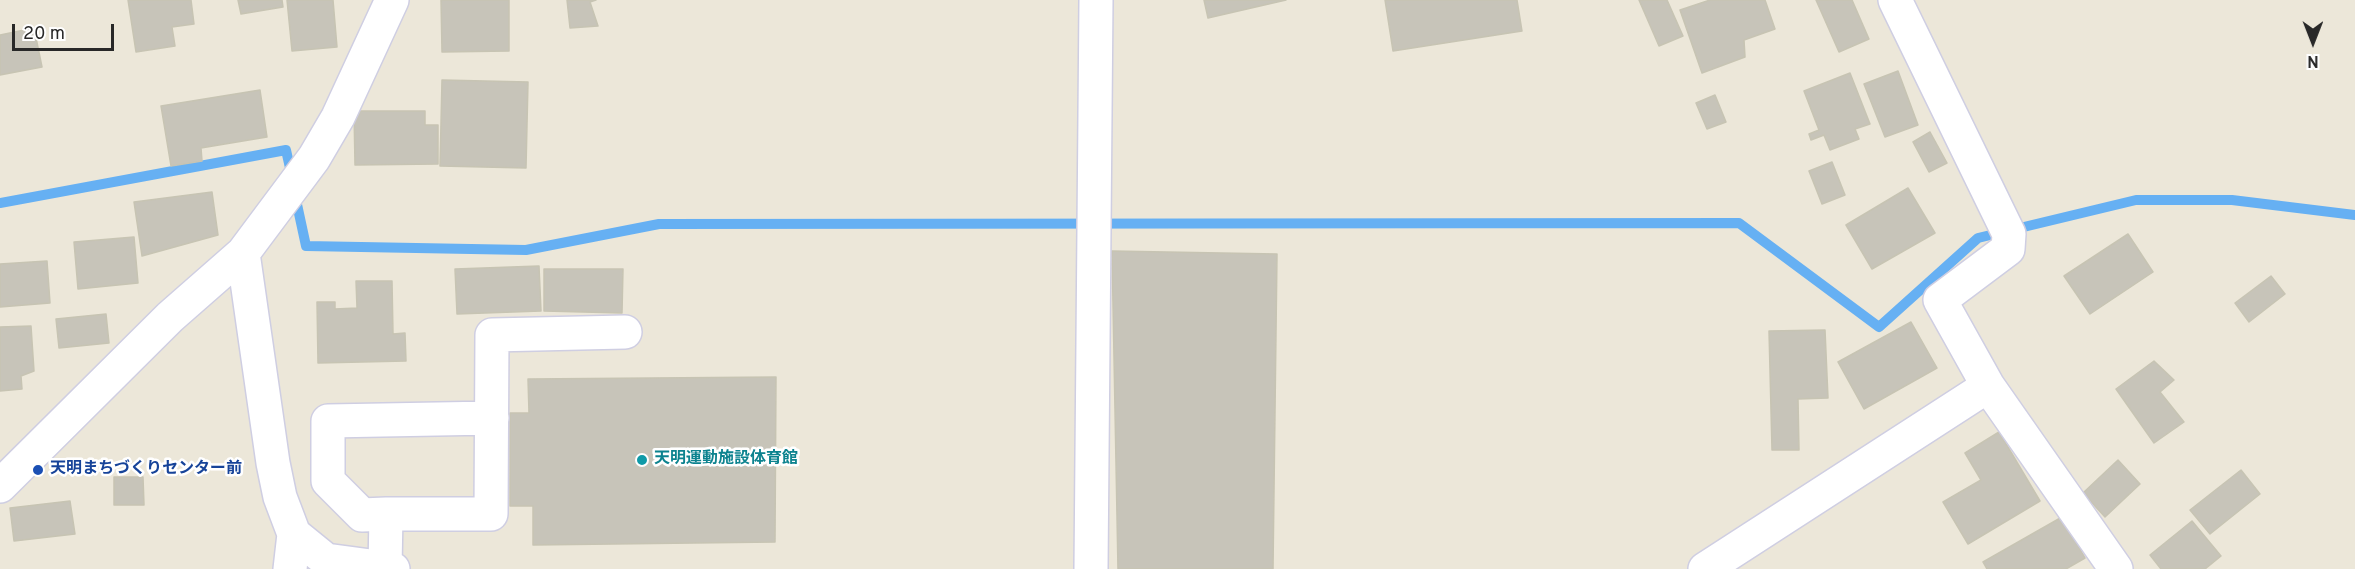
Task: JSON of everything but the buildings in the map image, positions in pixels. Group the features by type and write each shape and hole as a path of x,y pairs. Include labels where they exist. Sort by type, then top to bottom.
{"street":[{"path":"0,486 170,317 243,253 314,158 338,117 392,0"},
{"path":"1091,569 1096,0"},
{"path":"1895,0 2009,234 2008,249 1940,300 1988,386 2116,569"},
{"path":"243,253 273,463 280,497 294,534 290,569"},
{"path":"492,418 328,421 327,481 362,515 491,514 492,418 492,335 626,332"},
{"path":"1705,569 1988,386"},
{"path":"273,463 327,464"},
{"path":"294,534 326,560 388,569 386,514"}],"waterway":[{"path":"0,203 286,150 292,177"},
{"path":"295,195 306,246 526,250 659,224 1739,223 1879,327 1978,238 2136,200 2232,200 2355,215"}],"place":[{"name":"天明運動施設体育館","path":"642,460"},
{"name":"天明まちづくりセンター前","path":"38,470"}]}
